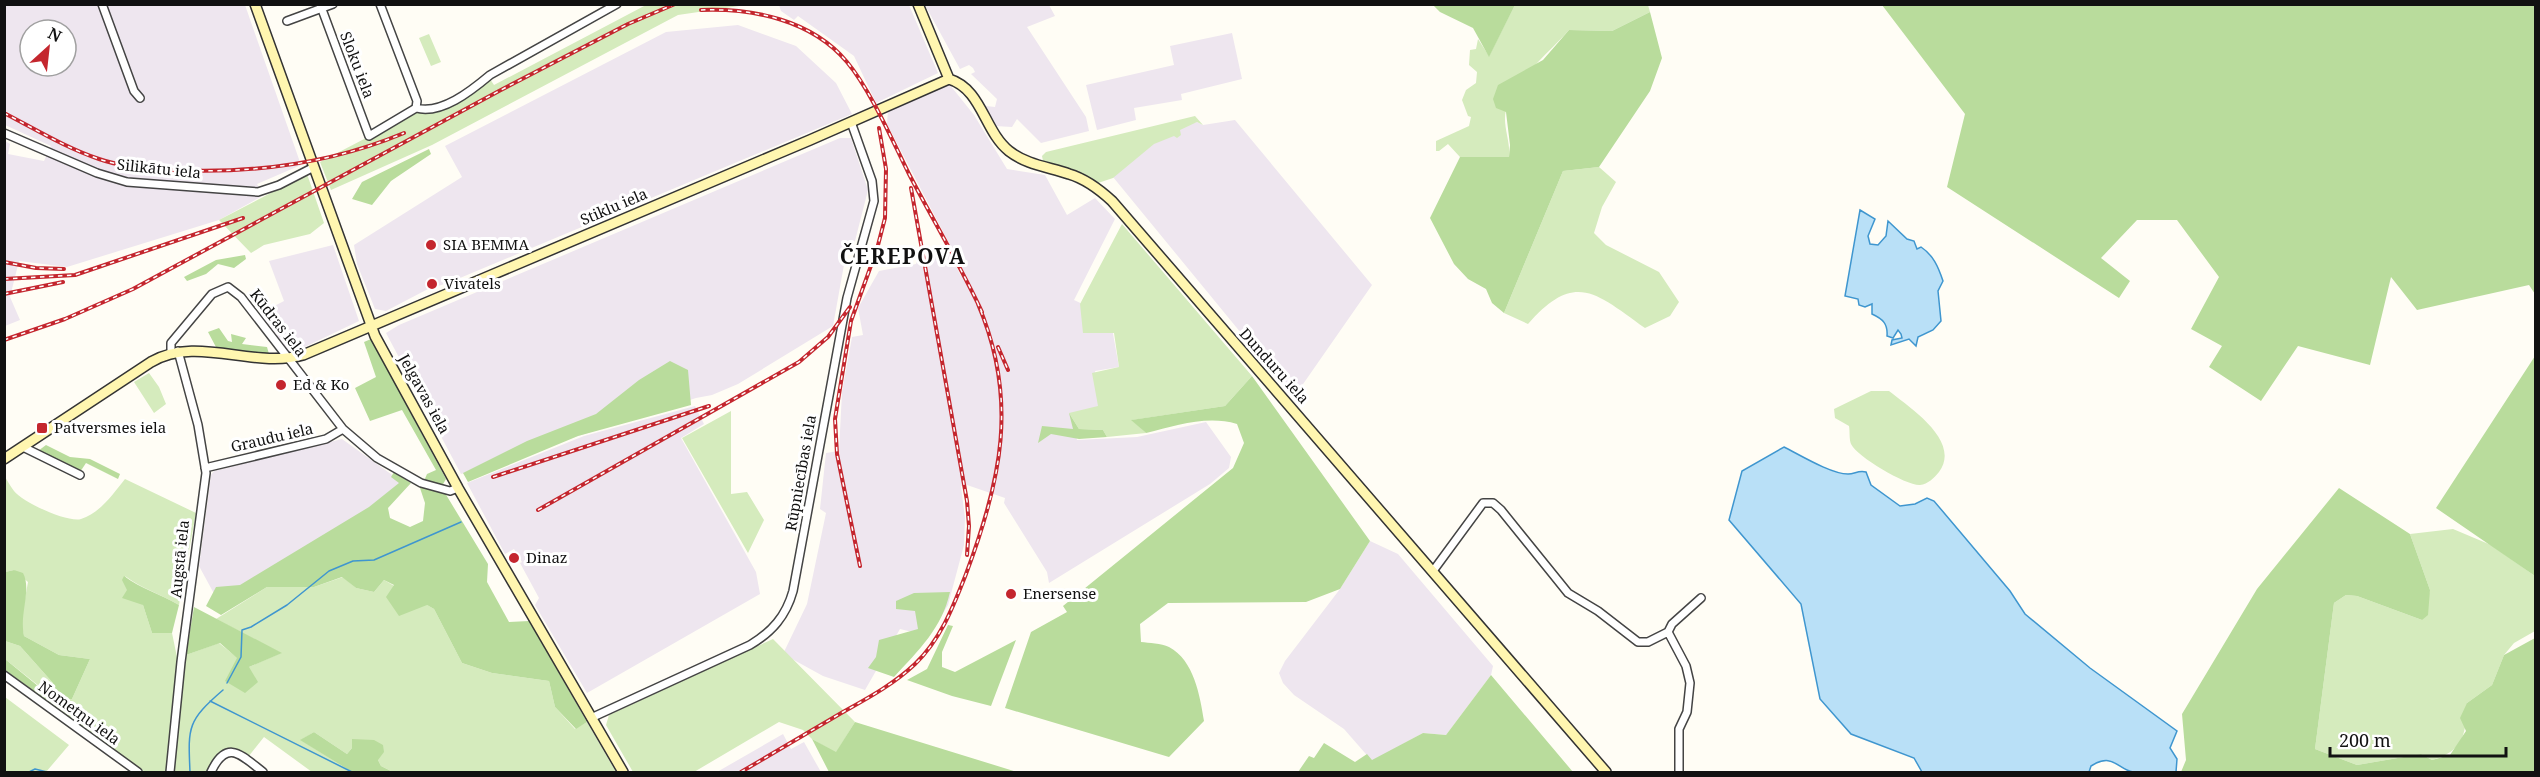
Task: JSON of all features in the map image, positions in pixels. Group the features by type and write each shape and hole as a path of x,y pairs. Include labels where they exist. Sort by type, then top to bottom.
{"street":[{"path":"102,4 126,71 140,98"},
{"name":"Jelgavas iela","path":"255,4 372,326 458,488 623,772"},
{"path":"287,21 321,6 333,4"},
{"path":"380,4 417,101 416,108 434,110 474,88 490,75 617,4"},
{"path":"918,4 949,79"},
{"name":"Sloku iela","path":"321,6 369,136 416,108"},
{"name":"Stiklu iela","path":"289,359 372,326 949,79"},
{"name":"Dunduru iela","path":"949,79 961,83 970,91 993,133 1008,150 1027,162 1079,178 1112,201 1606,772"},
{"name":"Rūpniecības iela","path":"591,718 750,645 768,633 788,606 793,591 847,298 874,201 872,181 851,122"},
{"name":"Silikātu iela","path":"4,133 97,173 127,182 258,192 279,185 314,167"},
{"name":"Kūdras iela","path":"175,351 171,343 213,294 228,287 242,297 343,429 377,458 421,483 450,491 458,488"},
{"path":"4,459 152,362 175,351 273,361 289,359"},
{"name":"Augstā iela","path":"171,772 181,662 205,468 198,425 175,351"},
{"name":"Graudu iela","path":"205,468 326,439 343,429"},
{"path":"23,447 80,475"},
{"path":"1433,571 1483,503 1492,503 1502,510 1575,599 1598,611 1638,642 1648,642 1668,632 1672,624 1701,598"},
{"path":"1668,632 1686,666 1690,683 1687,712 1679,729 1679,772"},
{"name":"Nometņu iela","path":"4,675 138,772"},
{"path":"211,772 223,753 230,751 263,772"}],"shaded area":[{"path":"5,5 245,5 301,165 257,184 264,195 219,220 67,267 19,261 10,297 20,320 5,326 5,141 10,144 8,154 44,161 51,146 5,125"},
{"path":"779,5 909,5 938,73 876,103 854,56 798,16 794,20 781,11"},
{"path":"925,5 1049,5 1055,16 1027,27 1086,117 1089,131 1041,143 1017,119 1012,127 995,126 985,110 986,106 995,107 997,99 971,74 975,72 973,68 969,65 960,69"},
{"path":"738,25 796,46 836,83 852,114 448,283 428,289 386,311 375,309 357,264 354,245 462,177 445,146 666,32"},
{"path":"1232,33 1242,79 1181,94 1182,100 1134,108 1136,120 1097,130 1086,85 1174,65 1170,46"},
{"path":"950,85 974,115 1007,169 1045,175 1067,215 1095,198 1115,219 1074,300 1110,317 1119,367 1095,371 1103,409 1071,416 1077,440 1137,437 1206,422 1231,457 1229,468 1210,484 1049,583 1047,572 1004,503 1005,498 967,485 961,486 965,518 964,545 948,605 929,636 900,629 865,690 823,676 783,654 807,604 826,513 820,509 826,453 839,451 842,392 852,337 863,335 858,308 879,271 916,264 918,258 948,251 961,276 965,274 887,124 888,111"},
{"path":"1235,120 1372,285 1301,387 1287,389 1113,177 1048,157 1197,122 1203,125"},
{"path":"840,138 851,138 868,190 855,241 847,248 833,326 738,384 712,395 696,398 461,474 386,333 399,325"},
{"path":"333,245 359,321 290,354 259,314 284,301 269,261"},
{"path":"695,406 704,424 681,438 756,572 760,594 587,693 535,605 539,598 520,563 522,562 514,549 505,554 467,483 584,436"},
{"path":"342,439 402,482 372,507 218,601 199,566 211,475 214,471"},
{"path":"1370,541 1398,554 1493,666 1491,675 1446,735 1423,733 1372,761 1344,729 1294,695 1283,683 1279,673 1285,661 1340,589"},
{"path":"783,734 791,749 804,742 821,772 717,772"}],"green space":[{"path":"646,5 746,5 678,15 432,145 331,190 320,162 414,113 434,112 490,79 494,85"},
{"path":"1433,5 1515,5 1489,57 1473,28 1440,12"},
{"path":"1515,5 1648,5 1650,12 1612,31 1569,30 1533,67 1517,87 1506,110 1509,157 1460,157 1448,144 1436,151 1436,141 1469,126 1471,117 1468,116 1462,100 1466,90 1476,83 1477,72 1469,65 1470,50 1476,49 1478,39 1489,56"},
{"path":"1882,5 2535,5 2535,294 2529,285 2417,310 2391,277 2370,365 2298,346 2261,401 2209,367 2222,346 2191,329 2219,277 2177,220 2137,220 2101,258 2130,281 2119,298 1947,187 1965,114"},
{"path":"1650,12 1662,58 1650,91 1599,167 1563,171 1504,313 1492,303 1486,289 1468,279 1454,264 1430,218 1460,157 1509,157 1506,112 1496,108 1493,99 1498,85 1543,60 1569,30 1612,31"},
{"path":"429,34 441,62 431,66 419,38"},
{"path":"1195,116 1203,125 1197,122 1180,130 1181,135 1177,138 1174,136 1154,144 1113,178 1098,183 1043,161 1042,156 1046,152"},
{"path":"429,149 431,154 391,181 372,205 352,199 362,182"},
{"path":"1599,167 1616,182 1602,207 1594,233 1606,245 1659,272 1679,302 1670,316 1645,328 1599,297 1573,292 1559,297 1528,324 1504,313 1563,171"},
{"path":"307,174 324,223 310,234 264,245 251,253 219,220"},
{"path":"1122,224 1252,376 1225,406 1132,420 1146,433 1107,437 1103,430 1079,429 1069,413 1098,406 1092,373 1119,367 1114,333 1083,333 1080,304"},
{"path":"245,255 246,259 234,268 218,264 206,274 187,281 184,277 216,260"},
{"path":"219,328 228,341 232,342 231,334 246,338 242,344 267,347 269,354 217,349 208,332"},
{"path":"371,339 446,479 442,486 424,481 427,474 436,470 402,410 370,421 355,388 376,377 364,342"},
{"path":"2535,356 2535,576 2436,508"},
{"path":"670,361 688,370 691,405 578,436 468,482 463,473 527,441 596,414 639,380"},
{"path":"149,373 159,387 166,404 154,413 134,382"},
{"path":"1252,376 1370,541 1340,589 1306,602 1168,603 1140,624 1141,642 1159,644 1178,653 1190,670 1200,701 1204,721 1169,757 1005,708 1031,632 1067,612 1063,606 1233,468 1244,443 1237,424 1214,421 1191,422 1146,433 1131,420 1225,406"},
{"path":"1871,391 1889,391 1920,415 1939,437 1944,449 1944,460 1939,472 1928,482 1920,485 1914,484 1894,476 1862,456 1851,444 1849,426 1835,418 1834,409"},
{"path":"731,411 731,494 747,492 764,520 748,553 682,438"},
{"path":"1069,413 1079,429 1103,430 1107,437 1079,439 1051,434 1038,443 1042,426 1073,429"},
{"path":"46,445 70,457 90,459 120,474 118,479 86,463 80,472 38,451"},
{"path":"394,472 411,483 388,508 390,518 410,527 423,521 425,503 419,485 445,493 488,564 487,582 509,622 529,621 587,722 576,729 555,707 549,681 492,673 462,663 434,609 427,605 399,616 386,597 394,585 384,580 374,592 356,588 342,577 314,587 267,587 221,615 206,606 216,587 240,585 369,507 399,483 391,477"},
{"path":"4,475 13,489 26,501 66,518 81,519 88,516 106,502 125,479 196,513 179,605 125,576 143,605 152,633 172,633 178,662 167,772 145,772 45,699 72,699 90,659 59,655 24,636 21,621 28,582 14,570 5,572"},
{"path":"2339,488 2410,534 2430,590 2428,615 2422,620 2357,596 2346,595 2334,603 2315,749 2357,765 2421,754 2432,760 2450,755 2466,731 2460,718 2467,703 2492,685 2504,655 2535,638 2535,772 2181,772 2186,760 2182,714 2257,589"},
{"path":"2453,529 2491,545 2535,576 2535,631 2514,643 2504,655 2492,685 2467,703 2464,732 2461,740 2451,752 2432,760 2421,754 2357,765 2315,749 2334,603 2346,595 2357,596 2422,620 2430,590 2410,534"},
{"path":"14,570 23,573 25,580 24,636 59,655 90,659 72,699 45,699 5,670 5,659 38,686 53,683 20,646 5,641 5,572"},
{"path":"124,576 179,605 172,633 152,633 143,605 122,598 127,590 122,580"},
{"path":"343,577 356,588 374,592 384,580 434,609 462,663 492,673 549,681 555,707 575,729 587,722 616,772 393,772 381,766 378,760 352,748 347,754 314,732 301,740 352,772 312,772 264,737 248,757 233,749 228,749 215,760 209,772 173,772 186,655 219,643 249,667 281,653 216,619 267,587 314,587"},
{"path":"950,592 935,628 921,648 894,677 868,668 876,657 879,640 918,629 915,611 896,609 896,601 914,593"},
{"path":"194,607 282,653 249,667 258,682 245,693 225,681 237,658 220,643 186,655"},
{"path":"948,625 953,626 942,652 942,667 955,672 1016,640 991,706 952,696 907,680 927,669"},
{"path":"773,639 855,722 836,753 812,739 803,730 779,722 694,772 633,772 606,725 609,715"},
{"path":"5,641 20,646 53,683 39,686 5,659"},
{"path":"1491,675 1573,772 1298,772 1309,756 1314,758 1324,743 1355,762 1367,754 1372,760 1423,733 1446,735"},
{"path":"5,697 69,745 46,772 5,772"},
{"path":"855,722 1017,772 829,772 812,739 836,752"},
{"path":"314,732 347,754 352,748 352,739 374,740 383,745 384,752 378,760 381,766 393,772 352,772 300,740"}],"water":[{"path":"1860,210 1875,219 1868,236 1870,244 1878,245 1886,236 1888,221 1907,239 1914,241 1917,249 1921,247 1929,254 1939,270 1943,281 1938,291 1941,321 1933,330 1918,337 1916,346 1909,339 1891,345 1892,340 1902,338 1898,330 1893,338 1887,336 1884,322 1872,314 1872,304 1865,307 1859,305 1858,299 1845,296"},
{"path":"1784,447 1833,471 1848,474 1866,472 1871,485 1900,506 1915,504 1927,498 1934,501 2010,591 2025,614 2090,668 2177,731 2170,748 2177,759 2176,772 2138,773 2105,761 2091,766 2089,772 1922,772 1914,758 1851,734 1820,699 1801,604 1729,520 1742,471"}],"waterway":[{"path":"227,683 241,657 242,630 287,605 329,571 353,561 374,560 461,522"},
{"path":"190,772 189,745 192,726 202,710 223,690"},
{"path":"210,701 352,772"},
{"path":"29,772 35,769 47,772"}],"railway":[{"path":"4,340 65,319 133,289 499,91 628,24 675,4"},
{"path":"701,10 741,11 780,20 817,36 847,62 873,101 982,312"},
{"path":"4,113 87,155 108,162 171,170 231,170 290,165 348,152 404,133"},
{"path":"860,566 837,454 835,419 851,321 877,249 885,218 886,169 879,128"},
{"path":"911,188 967,501 969,526 967,555"},
{"path":"4,279 75,275 243,218"},
{"path":"4,262 36,268 64,269"},
{"path":"4,294 63,282"},
{"path":"741,772 898,678 924,654 945,622 978,540 996,473 1000,440 1001,407 998,374 991,339 978,304"},
{"path":"538,510 799,362 828,337 850,307"},
{"path":"998,347 1008,370"},
{"path":"493,477 709,406"}],"place":[{"name":"SIA BEMMA","path":"431,245"},
{"name":"Vivatels","path":"432,284"},
{"name":"Ed & Ko","path":"281,385"},
{"name":"Patversmes iela","path":"42,428"},
{"name":"Dinaz","path":"514,558"},
{"name":"Enersense","path":"1011,594"}],"district":[{"name":"ČEREPOVA","path":"903,257"}]}
